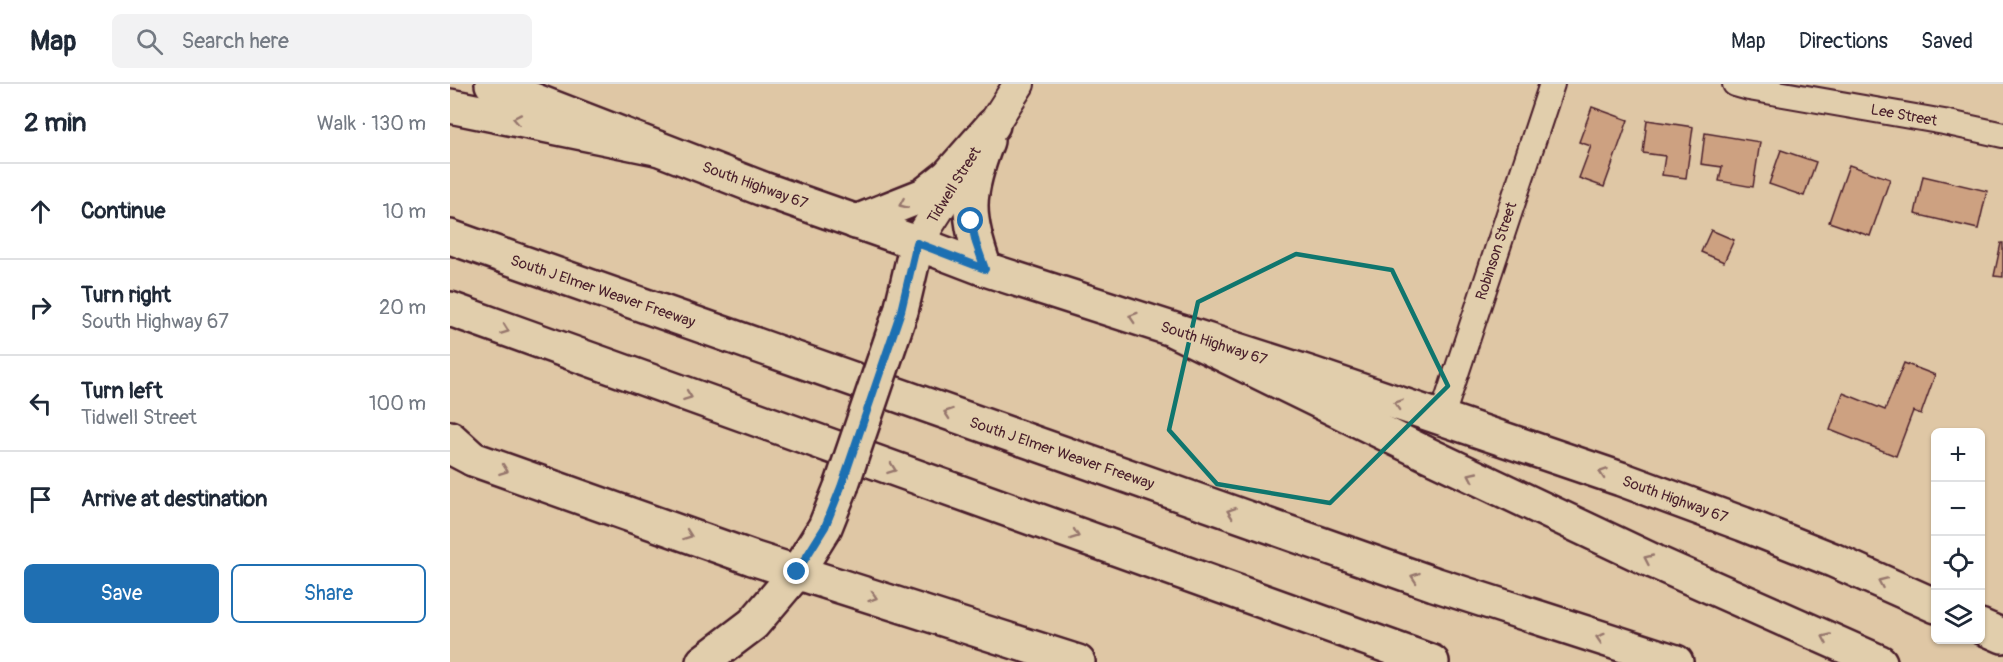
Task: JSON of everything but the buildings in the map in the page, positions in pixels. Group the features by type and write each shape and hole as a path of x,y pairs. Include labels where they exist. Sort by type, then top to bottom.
{"main road":[{"name":"South Highway 67","path":"492,84 763,189 985,269 1312,374 1621,479 1833,560 1931,604"},
{"path":"450,106 656,148"},
{"path":"856,222 924,195 948,176 993,125"},
{"path":"985,269 971,221 971,190 993,125"},
{"name":"South J Elmer Weaver Freeway","path":"450,237 1423,580 1676,662"},
{"name":"Tidwell Street","path":"703,662 753,624 797,572 825,527 841,487 901,311 917,243"},
{"path":"450,309 1432,662"},
{"path":"1175,331 1655,562 1880,662"},
{"path":"458,448 752,558 1078,662"},
{"path":"1985,628 2003,636"}],"street":[{"name":"Tidwell Street","path":"917,243 1019,84"},
{"name":"Robinson Street","path":"1441,419 1552,84"},
{"name":"Lee Street","path":"1735,84 2003,135"}],"highlighted area":[{"path":"1296,254 1392,270 1448,386 1330,503 1217,484 1169,430 1198,302"}],"route":[{"path":"797,572 825,527 841,487 901,311 917,243 985,269 971,221"}]}
